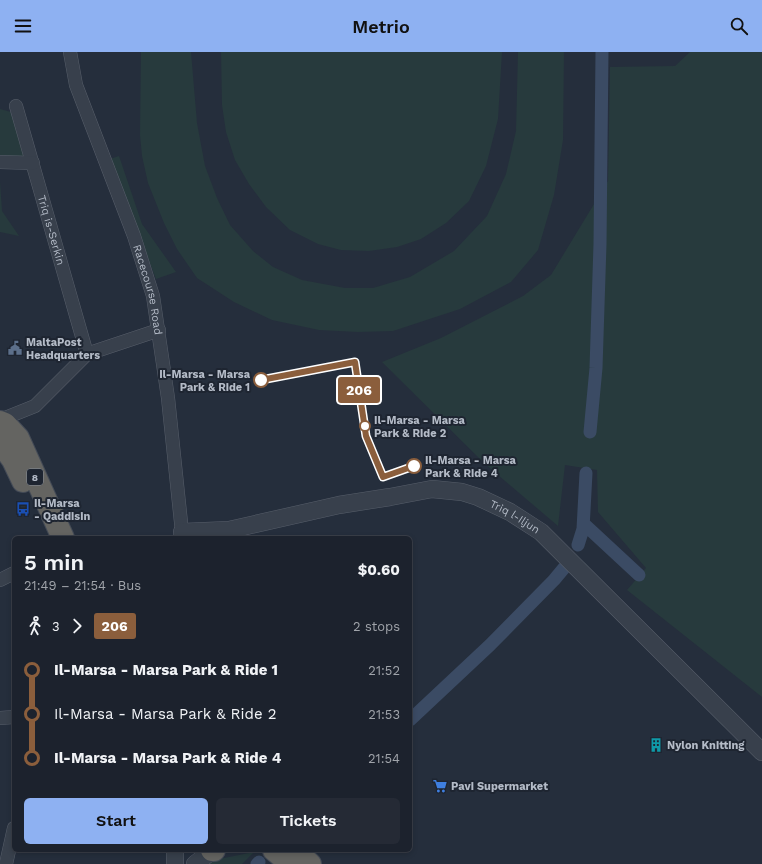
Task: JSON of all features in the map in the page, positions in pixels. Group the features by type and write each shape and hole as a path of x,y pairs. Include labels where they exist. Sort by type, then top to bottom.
{"highway":[{"name":"8","path":"0,421 5,424 18,438 62,536"},
{"name":"8","path":"0,442 13,460 48,536"},
{"path":"276,852 291,864"},
{"path":"297,852 310,864"}],"street":[{"name":"Racecourse Road","path":"70,52 76,85 134,236 153,296 175,451 175,469 182,535"},
{"name":"Triq is-Serkin","path":"16,106 87,354"},
{"path":"0,162 33,163"},
{"path":"0,421 35,406 87,354 159,330"},
{"name":"Triq l-Iljun","path":"182,535 229,530 339,505 432,489 462,492 478,497 510,512 541,532 762,752"},
{"path":"0,580 12,574"},
{"path":"0,718 12,717"},
{"path":"6,864 12,837"},
{"path":"6,864 12,850"},
{"path":"174,864 175,852"},
{"path":"195,864 210,852"}],"shaded area":[{"path":"141,52 191,52 197,123 205,166 217,198 230,225 253,251 273,267 302,280 345,288 373,288 410,277 454,251 487,216 506,174 516,131 518,52 564,52 563,140 554,195 538,250 511,282 460,309 393,331 358,332 319,330 272,320 234,302 197,278 177,249 164,223 148,183 142,156 140,135"},
{"path":"221,52 502,52 498,119 486,166 469,201 446,223 421,239 397,247 369,251 341,250 318,244 290,230 266,207 249,184 235,160 226,132 222,105"},
{"path":"690,52 762,52 762,697 627,590 646,568 598,512 597,470 565,465 558,526 484,463 382,362 441,338 523,296 551,275 608,181 610,67 675,66"},
{"path":"0,109 11,112 24,157 0,161"},
{"path":"119,156 142,224 176,272 156,279 110,159"},
{"path":"0,182 2,211 19,236 0,232"},
{"path":"254,852 242,864 206,864 219,859"}],"waterway":[{"path":"590,432 596,368 600,244 602,52"},
{"path":"578,545 583,529 586,473"},
{"path":"584,524 639,575"},
{"path":"412,718 490,645 564,568"}],"bus line":[{"name":"206","path":"261,380 355,362 366,436 383,477 414,466"}],"place":[{"name":"MaltaPost Headquarters","path":"15,348"},
{"name":"Il-Marsa - Marsa Park & Ride 1","path":"261,380"},
{"name":"Il-Marsa - Marsa Park & Ride 2","path":"365,426"},
{"name":"Il-Marsa - Marsa Park & Ride 4","path":"414,466"},
{"name":"Il-Marsa - Qaddisin","path":"23,509"},
{"name":"Nylon Knitting","path":"656,745"},
{"name":"Pavi Supermarket","path":"440,786"}]}
